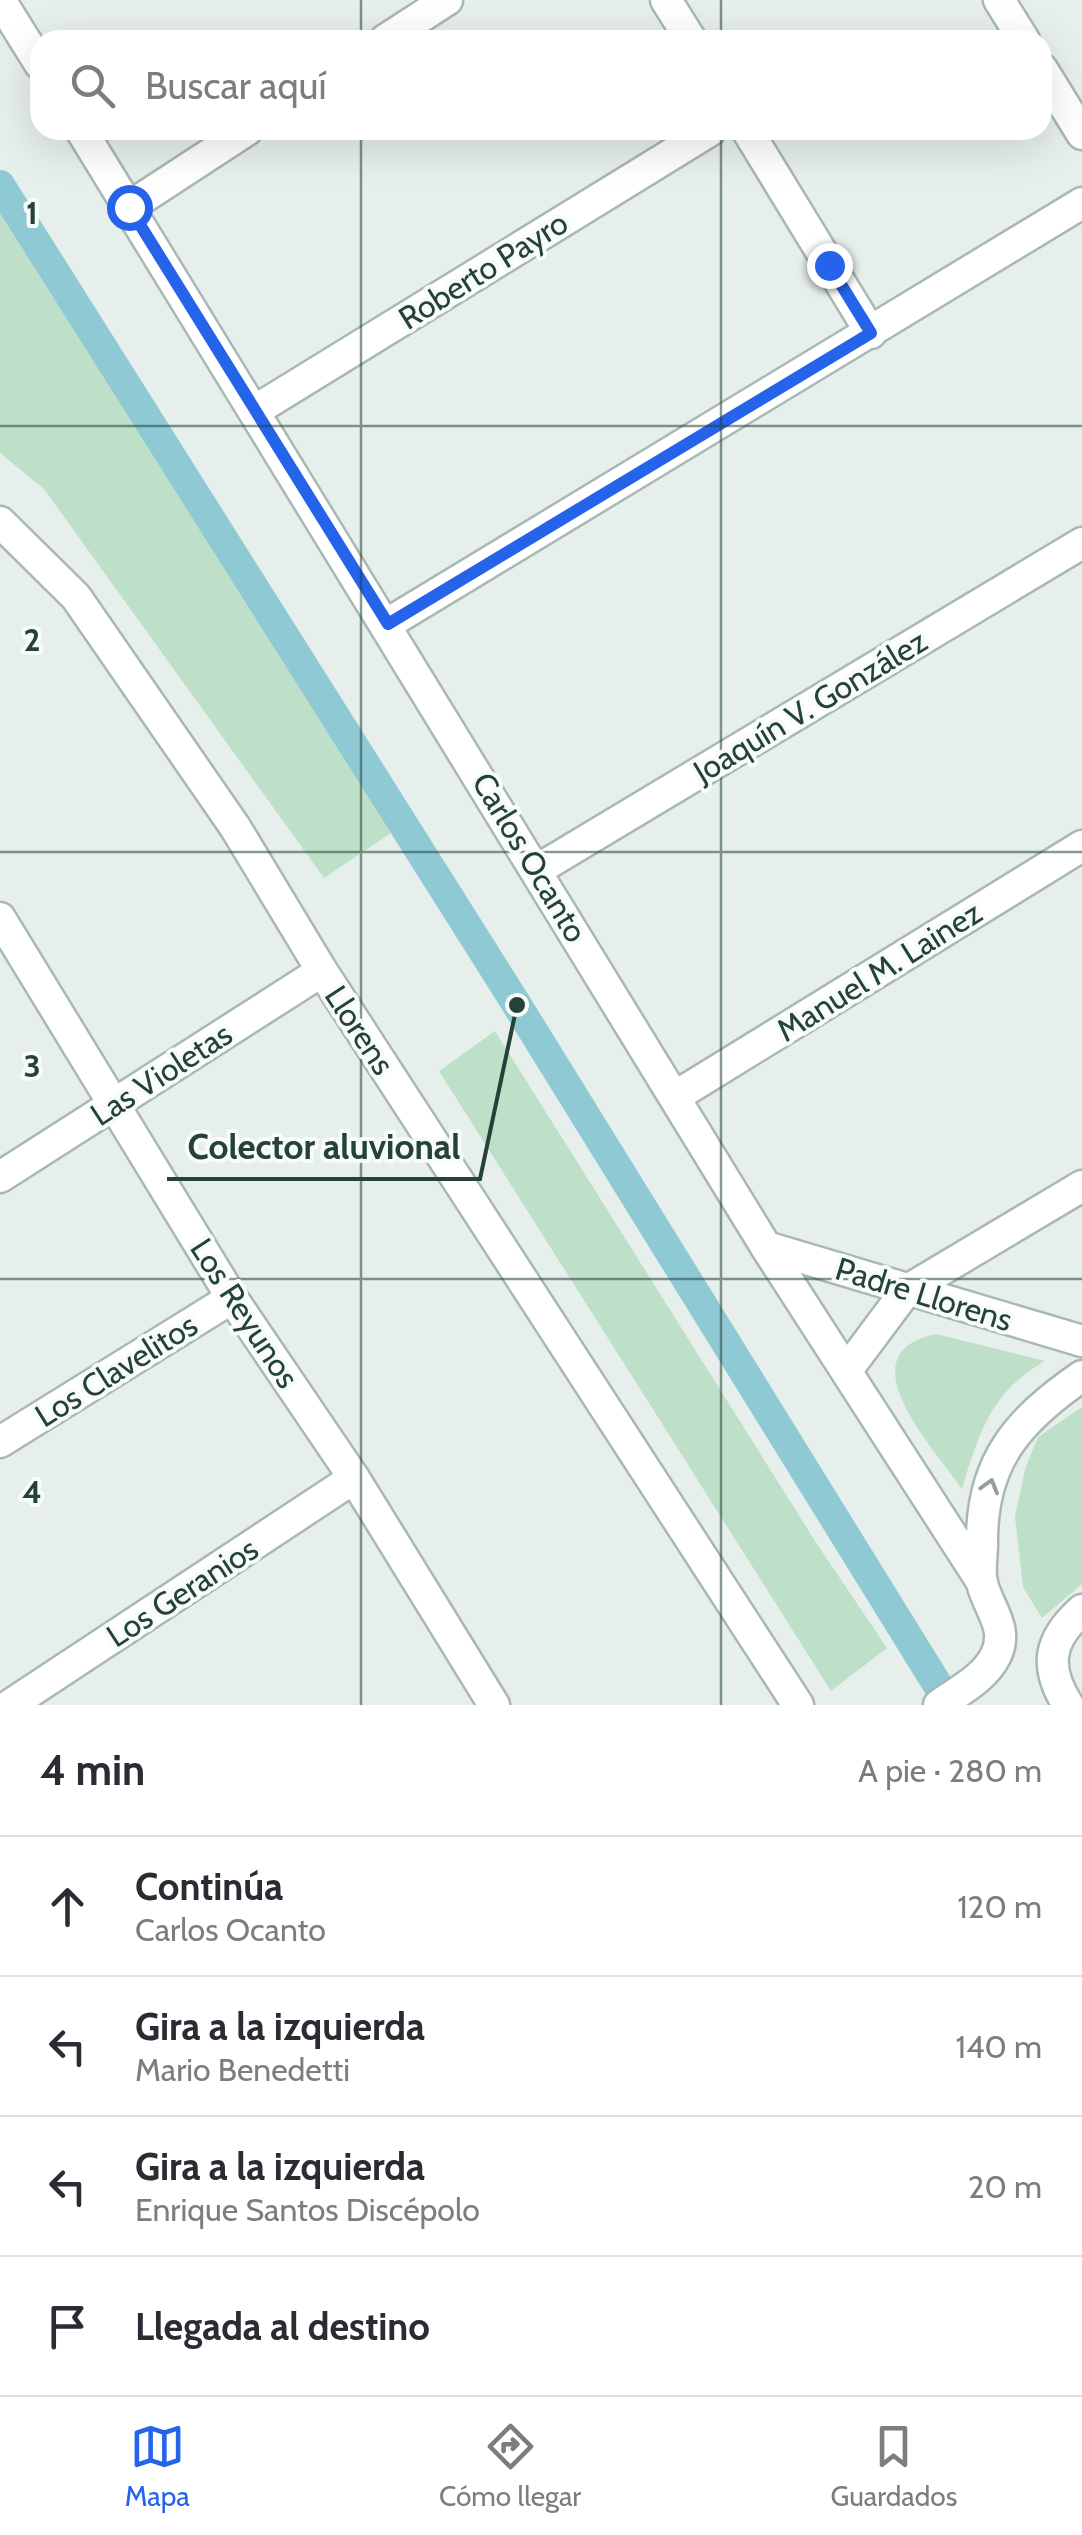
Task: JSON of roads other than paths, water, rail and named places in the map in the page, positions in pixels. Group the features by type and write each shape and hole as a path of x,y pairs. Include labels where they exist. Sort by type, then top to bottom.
{"street":[{"path":"400,30 447,0"},
{"path":"666,0 685,30"},
{"path":"999,0 1018,30"},
{"path":"3,1 30,47"},
{"path":"1052,85 1082,134"},
{"name":"Carlos Ocanto","path":"87,140 388,624 766,1246 982,1582"},
{"path":"129,207 232,140"},
{"name":"Roberto Payro","path":"256,410 695,140"},
{"path":"752,140 871,333"},
{"path":"388,624 1079,210"},
{"name":"Llorens","path":"0,522 76,597 234,828 322,971 798,1705"},
{"name":"Joaquín V. González","path":"537,870 1082,544"},
{"name":"Manuel M. Lainez","path":"676,1096 1082,846"},
{"name":"Los Reyunos","path":"0,918 232,1298 354,1478 479,1700"},
{"name":"Las Violetas","path":"0,1177 322,971"},
{"path":"847,1370 906,1290 1082,1186"},
{"name":"Padre Llorens","path":"766,1246 1082,1341"},
{"name":"Los Clavelitos","path":"0,1442 232,1298"},
{"path":"939,1705 983,1674 1001,1637 997,1616 982,1582 982,1522 988,1485 1003,1448 1025,1419 1082,1376"},
{"name":"Los Geranios","path":"10,1705 354,1478"},
{"path":"1068,1705 1054,1682 1050,1660 1054,1640 1082,1610"}],"waterway":[{"path":"0,185 517,1005 950,1705"}],"place":[{"name":"Colector aluvional","path":"517,1005"}]}
